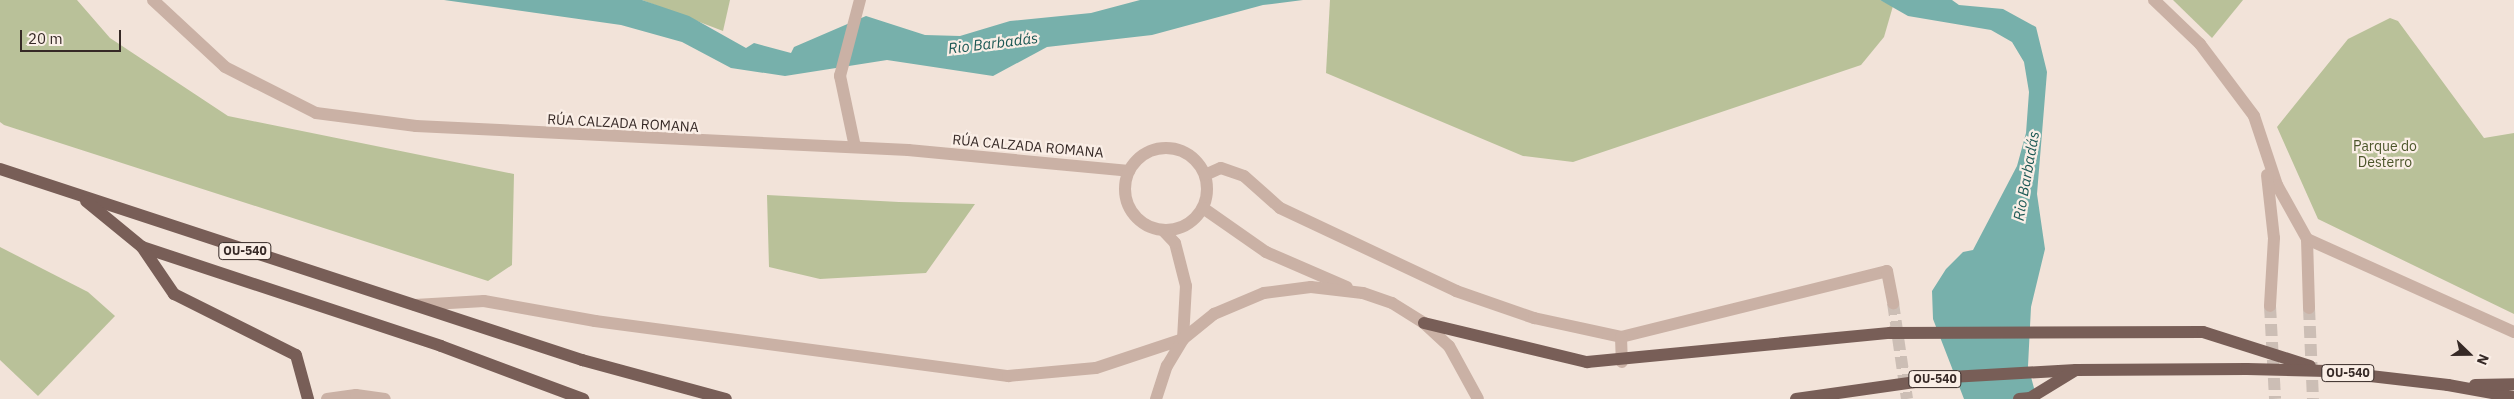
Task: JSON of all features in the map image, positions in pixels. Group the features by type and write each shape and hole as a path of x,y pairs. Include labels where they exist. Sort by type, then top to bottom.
{"main road":[{"name":"OU-540","path":"0,169 582,360 726,399"},
{"path":"80,196 142,247 174,294 296,355 308,399"},
{"path":"142,247 441,346 583,399"},
{"path":"1424,323 1548,356 1622,362 1890,333 2203,332 2327,371"},
{"name":"OU-540","path":"1796,399 1951,377 2076,370 2247,368 2327,371 2448,385 2514,397"},
{"path":"2019,399 2030,398 2076,370"},
{"name":"OU-540","path":"2448,385 2514,384"},
{"name":"OU-540","path":"2448,385 2480,399"}],"street":[{"name":"RÚA CALZADA ROMANA","path":"153,0 226,67 316,113 416,126 854,147 1129,171"},
{"path":"854,147 840,76 860,0"},
{"path":"2154,0 2200,44 2254,116 2277,185 2307,239 2309,308"},
{"path":"2254,116 2271,196 2274,238 2270,306"},
{"path":"1168,148 1184,152 1206,176 1203,208 1180,229 1164,231 1148,226 1127,203 1124,187 1129,171 1138,158 1168,148"},
{"path":"1206,176 1221,168 1244,176 1288,213 1456,291 1534,318 1621,337 1887,270 1893,303"},
{"path":"1203,208 1266,252 1363,293 1392,303 1424,323 1450,346 1478,399"},
{"path":"1156,399 1167,366 1183,339 1186,286 1175,243 1164,231"},
{"path":"2307,239 2514,332"},
{"path":"410,305 484,301 596,321 1008,376 1096,368 1183,339 1214,314 1264,293 1311,287 1363,293"},
{"path":"1621,337 1622,362"},
{"path":"327,399 356,395 385,399"}],"green space":[{"path":"0,0 77,0 110,38 228,116 514,174 512,265 488,281 4,125 0,122"},
{"path":"642,0 730,0 723,31"},
{"path":"1330,0 1880,0 1893,6 1884,37 1861,65 1573,162 1523,156 1326,73"},
{"path":"2173,0 2243,0 2212,38"},
{"name":"Parque do Desterro","path":"2390,18 2398,21 2484,138 2514,133 2514,314 2318,219 2277,127 2348,39"},
{"path":"767,195 975,204 926,273 820,279 769,267"},
{"path":"0,247 88,292 115,316 38,396 0,360"}],"water":[{"name":"Rio Barbadás","path":"444,0 642,0 689,16 746,48 754,43 791,53 794,47 866,16 925,35 960,36 1010,21 1091,13 1140,0 1303,0 1263,5 1152,35 1047,47 993,76 887,60 785,76 731,68 682,42 621,25"},
{"name":"Rio Barbadás","path":"1880,0 1952,0 1959,5 2003,9 2036,27 2047,72 2037,194 2045,249 2031,307 2028,366 2037,399 1964,399 1933,319 1932,291 1946,269 1963,252 1973,250 2017,166 2026,133 2029,92 2024,62 2012,42 1991,30 1908,16"}],"tunnel":[{"path":"1893,303 1907,399"},
{"path":"2270,306 2275,399"},
{"path":"2309,308 2313,399"}]}
